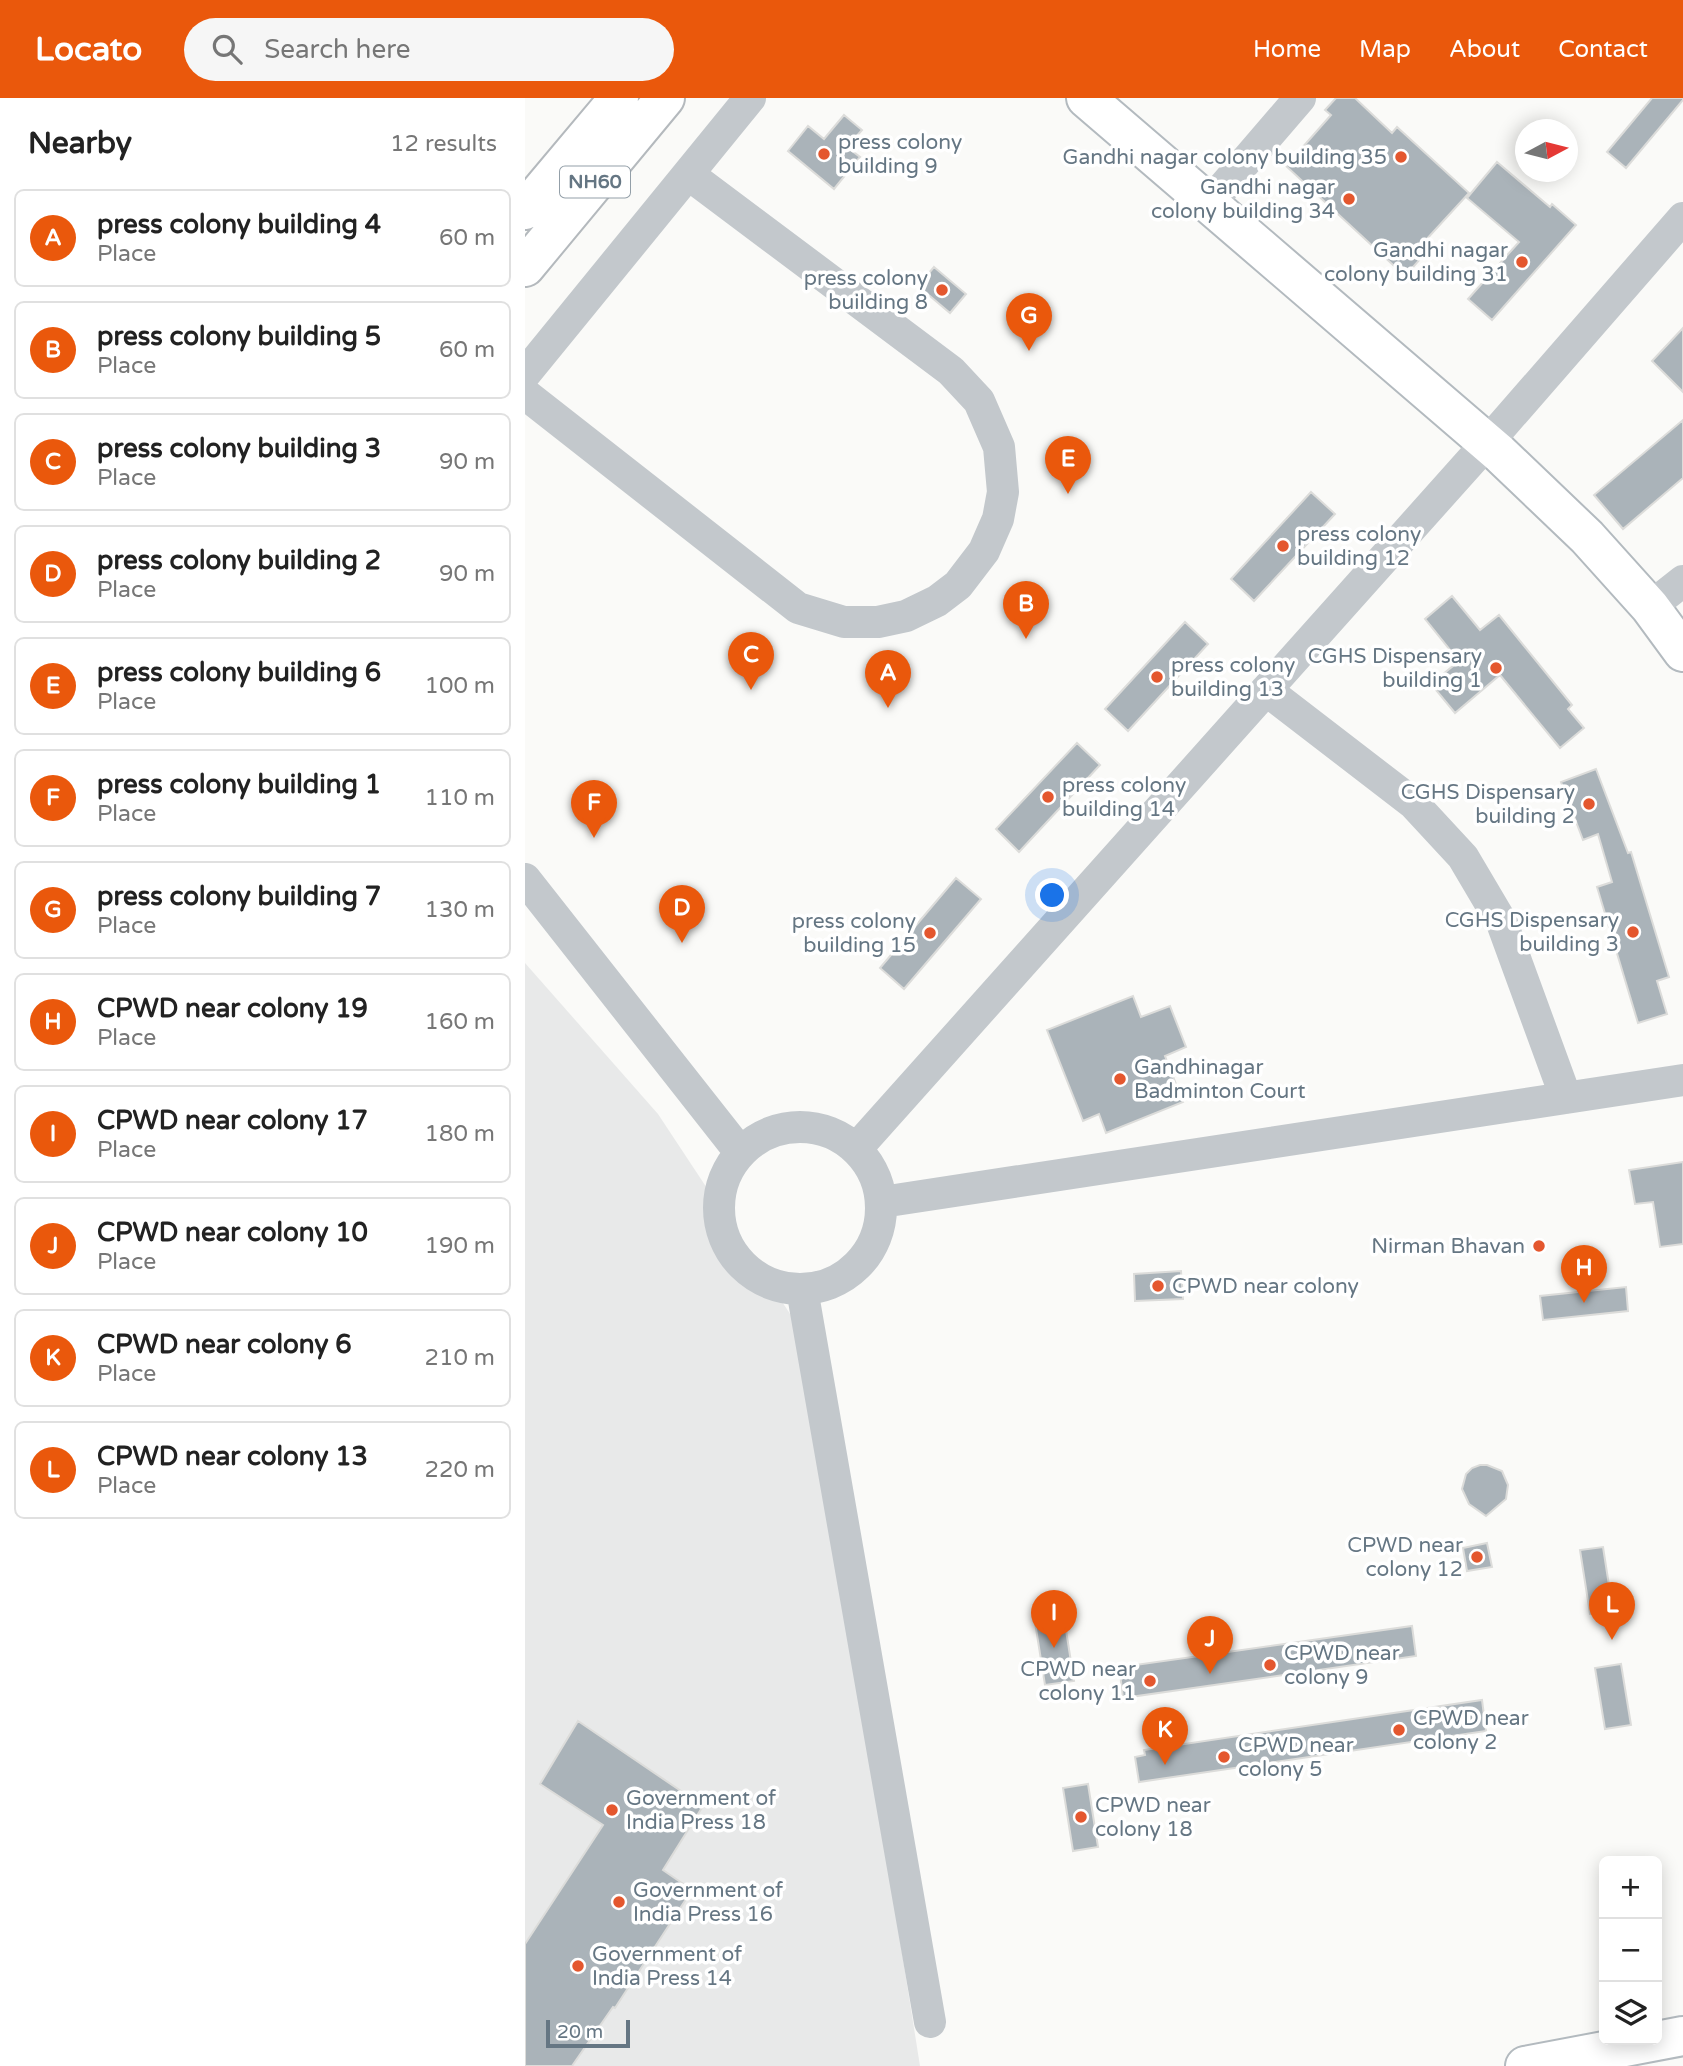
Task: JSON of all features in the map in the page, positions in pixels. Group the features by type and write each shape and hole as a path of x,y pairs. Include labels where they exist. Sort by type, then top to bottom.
{"main road":[{"name":"NH60","path":"525,210 619,98"},
{"name":"NH60","path":"525,267 665,98"},
{"path":"1086,98 1487,443 1587,537 1650,607 1683,652"},
{"path":"1525,2066 1683,2036"}],"street":[{"path":"525,374 750,98"},
{"path":"1209,204 1300,98"},
{"path":"525,394 798,608 845,622 879,622 906,616 937,601 958,585 984,551 997,519 1003,492 999,447 979,401 951,371 688,174"},
{"path":"856,1149 1487,443 1683,218"},
{"path":"1650,607 1683,580"},
{"path":"1266,690 1413,803 1463,857 1502,923 1566,1098"},
{"path":"525,880 740,1152"},
{"path":"882,1202 1683,1080"},
{"path":"790,1126 813,1126 846,1139 869,1162 882,1202 879,1232 867,1255 842,1279 812,1290 779,1287 755,1276 727,1246 718,1205 723,1180 740,1152 763,1134 790,1126"},
{"path":"802,1289 930,2022"}],"shaded area":[{"path":"525,963 658,1114 804,1335 920,2066 525,2066"}],"building":[{"path":"1336,98 1355,98 1392,133 1397,127 1469,193 1424,242 1430,248 1405,276 1286,166 1331,115 1325,110"},
{"path":"1652,98 1683,100 1626,168 1607,152"},
{"name":"press colony building 9","path":"844,115 862,130 847,147 860,157 834,189 788,151 808,126 824,139"},
{"path":"1497,162 1515,177 1515,182 1521,182 1550,207 1552,204 1576,225 1492,320 1468,299 1519,242 1467,198"},
{"name":"press colony building 8","path":"934,267 966,294 950,313 918,286"},
{"path":"1683,328 1683,392 1652,361"},
{"path":"1683,420 1683,478 1623,529 1594,495"},
{"name":"press colony building 12","path":"1311,492 1335,514 1254,601 1231,579"},
{"name":"CGHS Dispensary building 1","path":"1452,596 1480,630 1499,615 1572,705 1568,709 1584,728 1560,748 1500,675 1455,713 1431,684 1459,661 1425,619"},
{"name":"press colony building 13","path":"1185,622 1208,644 1128,731 1105,709"},
{"name":"press colony building 14","path":"1077,743 1100,765 1019,852 996,829"},
{"name":"CGHS Dispensary building 3","path":"1596,769 1628,853 1631,852 1669,977 1657,981 1667,1014 1638,1023 1597,887 1612,882 1598,834 1583,840 1561,782"},
{"name":"press colony building 15","path":"956,878 981,899 904,989 880,968"},
{"name":"Gandhinagar Badminton Court","path":"1133,996 1141,1017 1170,1006 1186,1047 1165,1056 1183,1102 1106,1133 1099,1114 1083,1121 1047,1030"},
{"path":"1683,1162 1683,1244 1660,1247 1653,1202 1635,1204 1629,1170"},
{"name":"CPWD near colony","path":"1181,1271 1183,1299 1135,1301 1134,1274"},
{"path":"1626,1287 1628,1311 1543,1320 1540,1296"},
{"path":"1480,1465 1502,1471 1508,1485 1506,1499 1486,1516 1469,1504 1462,1489 1466,1474"},
{"name":"CPWD near colony 12","path":"1487,1543 1492,1567 1467,1571 1463,1548"},
{"path":"1603,1547 1613,1611 1590,1614 1580,1550"},
{"path":"1063,1611 1074,1681 1045,1685 1034,1616"},
{"path":"1412,1626 1416,1656 1123,1698 1120,1673 1129,1671 1128,1666"},
{"path":"1621,1664 1631,1725 1605,1729 1595,1668"},
{"path":"1482,1700 1486,1731 1139,1782 1135,1757 1145,1755 1144,1750"},
{"path":"578,1721 703,1806 663,1870 692,1890 615,2008 613,2007 572,2066 525,2066 525,1944 603,1825 540,1784"},
{"name":"CPWD near colony 18","path":"1088,1784 1098,1847 1073,1851 1063,1788"}],"place":[{"name":"press colony building 9","path":"824,154"},
{"name":"Gandhi nagar colony building 35","path":"1401,157"},
{"name":"Gandhi nagar colony building 34","path":"1349,199"},
{"name":"Gandhi nagar colony building 31","path":"1522,262"},
{"name":"press colony building 8","path":"942,290"},
{"name":"press colony building 7","path":"1029,351"},
{"name":"press colony building 6","path":"1068,494"},
{"name":"press colony building 12","path":"1283,546"},
{"name":"press colony building 5","path":"1026,639"},
{"name":"CGHS Dispensary building 1","path":"1496,668"},
{"name":"press colony building 13","path":"1157,677"},
{"name":"press colony building 3","path":"751,690"},
{"name":"press colony building 4","path":"888,708"},
{"name":"press colony building 14","path":"1048,797"},
{"name":"CGHS Dispensary building 2","path":"1589,804"},
{"name":"press colony building 1","path":"594,838"},
{"name":"CGHS Dispensary building 3","path":"1633,932"},
{"name":"press colony building 15","path":"930,933"},
{"name":"press colony building 2","path":"682,943"},
{"name":"Gandhinagar Badminton Court","path":"1120,1079"},
{"name":"Nirman Bhavan","path":"1539,1246"},
{"name":"CPWD near colony","path":"1158,1286"},
{"name":"CPWD near colony 19","path":"1584,1303"},
{"name":"CPWD near colony 12","path":"1477,1557"},
{"name":"CPWD near colony 13","path":"1612,1640"},
{"name":"CPWD near colony 17","path":"1054,1648"},
{"name":"CPWD near colony 9","path":"1270,1665"},
{"name":"CPWD near colony 10","path":"1210,1674"},
{"name":"CPWD near colony 11","path":"1150,1681"},
{"name":"CPWD near colony 2","path":"1399,1730"},
{"name":"CPWD near colony 5","path":"1224,1757"},
{"name":"CPWD near colony 6","path":"1165,1765"},
{"name":"Government of India Press 18","path":"612,1810"},
{"name":"CPWD near colony 18","path":"1081,1817"},
{"name":"Government of India Press 16","path":"619,1902"},
{"name":"Government of India Press 14","path":"578,1966"}]}
